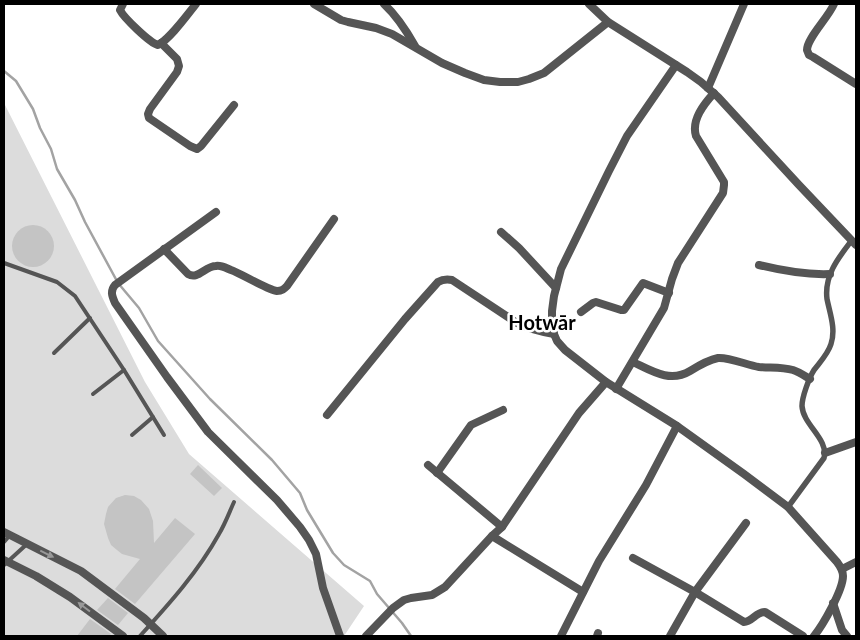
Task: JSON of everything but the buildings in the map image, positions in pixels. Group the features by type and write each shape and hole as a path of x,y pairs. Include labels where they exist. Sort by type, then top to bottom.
{"street":[{"path":"123,4 120,10 124,16 156,45 161,43 196,4"},
{"path":"314,4 341,20 382,30 442,63 484,80 500,82 518,82 544,73 608,22"},
{"path":"384,4 401,23 416,48"},
{"path":"589,4 608,22 676,65 711,91 854,242 836,262 830,274 827,290 833,332 832,342 813,372 803,400 802,410 823,446 824,458 788,507"},
{"path":"616,389 664,308 678,263 724,189 724,182 696,136 694,129 695,123 711,91 744,4"},
{"path":"834,4 826,19 809,42 807,50 813,57 856,82"},
{"path":"161,43 177,59 179,66 150,109 148,116 151,120 197,149 234,105"},
{"path":"676,65 627,136 561,269 552,311 554,334 565,350 606,382 677,426 788,507 837,562 843,576 840,589 814,636"},
{"path":"216,212 118,283 112,292 115,303 208,432 277,500 309,540 316,554 323,588 340,636"},
{"path":"164,249 191,276 197,275 213,266 220,266 241,273 274,290 281,290 288,286 334,219"},
{"path":"501,232 520,248 556,288"},
{"path":"760,265 792,272 830,274"},
{"path":"327,416 405,319 438,282 442,280 452,280 517,323 535,331 554,334"},
{"path":"581,312 596,302 624,310 643,283 669,293"},
{"path":"633,362 672,377 685,375 700,365 724,358 758,366 789,370 800,373 810,379"},
{"path":"366,636 390,611 404,600 432,595 445,587 502,527 579,413 606,382"},
{"path":"437,473 472,425 503,410"},
{"path":"561,636 598,561 646,485 677,426"},
{"path":"825,453 856,442"},
{"path":"428,466 502,527"},
{"path":"670,636 695,592 746,522"},
{"path":"7,534 81,571 144,618 163,636"},
{"path":"492,536 583,592"},
{"path":"633,558 695,592 744,622 748,622 758,614 765,612 803,636"},
{"path":"5,562 36,576 70,597 123,636"},
{"path":"842,570 856,562"},
{"path":"833,603 842,630 847,636"}],"lane":[{"path":"4,263 57,282 75,296 164,435"},
{"path":"54,352 90,318"},
{"path":"93,394 124,370"},
{"path":"132,435 153,417"},
{"path":"140,636 175,597 206,556 234,502"},
{"path":"4,542 7,534"},
{"path":"5,562 27,544"}],"shaded area":[{"path":"4,103 145,382 189,454 364,606 344,636 4,636"}],"waterway":[{"path":"4,71 16,81 33,109 51,149 57,169 85,222 118,283 139,308 158,341 210,399 272,460 300,493 307,510 333,553 344,565 370,581 377,594 411,636"}],"district":[{"name":"Hotwār","path":"542,323"}]}
